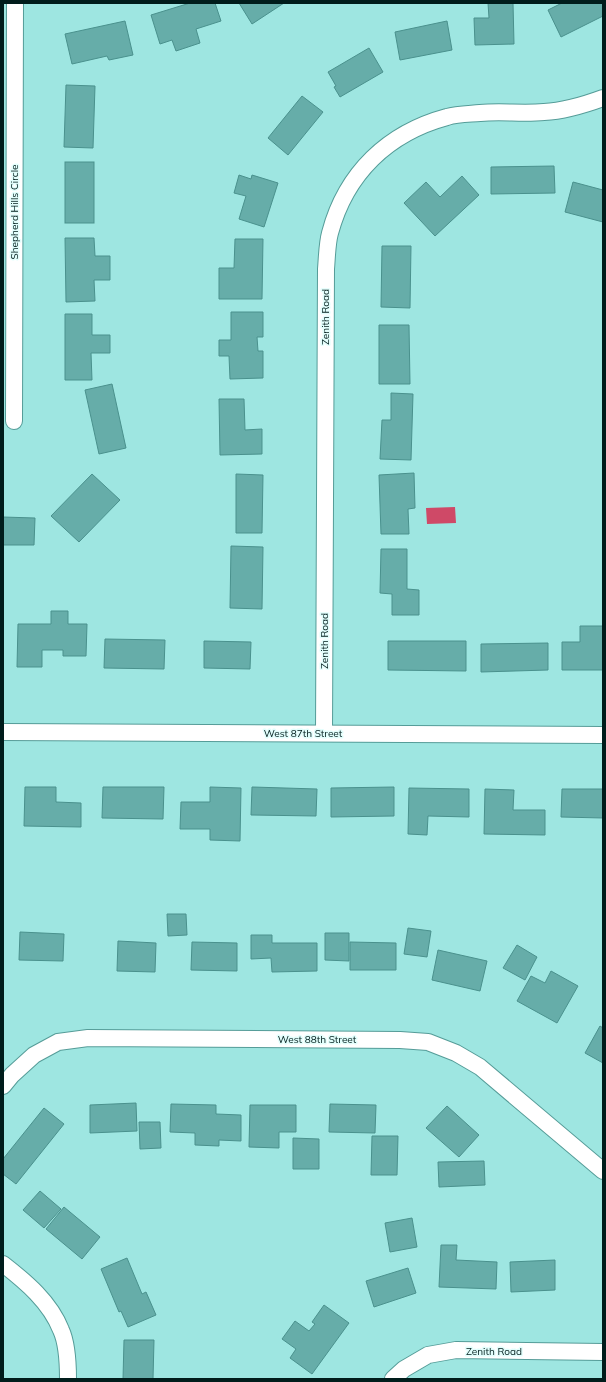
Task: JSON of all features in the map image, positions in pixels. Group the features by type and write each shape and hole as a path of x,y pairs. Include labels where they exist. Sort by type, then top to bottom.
{"street":[{"name":"Shepherd Hills Circle","path":"14,420 15,3"},
{"name":"Zenith Road","path":"324,733 326,269 329,234 340,202 359,171 385,147 415,128 448,117 482,112 545,112 578,107 603,98"},
{"name":"West 87th Street","path":"3,732 603,735"},
{"name":"West 88th Street","path":"3,1086 12,1075 34,1055 58,1042 88,1038 400,1040 428,1042 456,1053 480,1067 603,1172"},
{"path":"3,1264 26,1282 47,1304 62,1331 67,1361 68,1379"},
{"name":"Zenith Road","path":"392,1379 404,1368 428,1356 456,1350 603,1352"}],"shaded area":[{"path":"455,507 456,523 427,524 426,508"}],"building":[{"path":"190,3 215,3 221,21 196,29 200,43 176,51 172,40 160,44 151,15"},
{"path":"239,3 284,3 252,24"},
{"path":"488,3 513,3 514,44 475,45 474,18 489,18"},
{"path":"562,3 603,3 603,16 561,37 548,10"},
{"path":"125,21 133,55 109,60 107,56 72,64 65,34"},
{"path":"447,21 452,50 400,60 395,32"},
{"path":"369,48 383,72 340,97 328,72"},
{"path":"66,85 95,86 93,148 64,147"},
{"path":"302,96 323,112 288,155 268,138"},
{"path":"65,162 94,162 94,223 65,223"},
{"path":"554,166 555,193 491,194 491,167"},
{"path":"239,175 251,179 252,175 278,183 264,227 239,219 246,196 234,193"},
{"path":"462,176 479,195 435,236 404,203 426,182 440,197"},
{"path":"573,182 603,190 603,222 565,212"},
{"path":"65,238 94,238 95,256 110,256 110,280 94,280 95,301 66,302"},
{"path":"235,239 263,239 262,299 219,299 219,268 234,268"},
{"path":"382,246 411,246 410,308 381,307"},
{"path":"231,312 263,312 263,337 257,337 258,351 263,351 263,378 230,379 229,356 219,356 219,340 231,340"},
{"path":"65,314 92,314 92,335 110,335 110,353 91,353 92,380 65,380"},
{"path":"379,325 409,325 410,384 379,384"},
{"path":"112,384 126,448 99,454 85,390"},
{"path":"391,393 413,394 411,460 380,459 382,420 391,420"},
{"path":"219,399 244,399 245,430 262,429 262,454 220,455"},
{"path":"414,473 415,508 408,509 409,534 381,534 379,475"},
{"path":"92,474 120,500 79,542 51,516"},
{"path":"236,474 263,475 262,533 236,533"},
{"path":"3,517 35,518 34,545 3,545"},
{"path":"231,546 263,547 262,609 230,608"},
{"path":"381,549 407,549 407,589 419,590 419,615 392,615 392,594 380,593"},
{"path":"51,611 68,611 68,624 87,624 86,656 63,656 63,650 42,650 42,667 17,667 18,624 51,624"},
{"path":"580,626 603,626 603,670 562,670 562,642 580,642"},
{"path":"105,639 165,640 164,669 104,668"},
{"path":"204,641 251,642 250,669 204,668"},
{"path":"388,641 466,641 466,671 388,670"},
{"path":"548,643 548,670 481,672 481,644"},
{"path":"25,787 56,787 56,802 81,803 81,827 24,826"},
{"path":"103,787 164,787 163,819 102,818"},
{"path":"210,787 241,788 240,841 210,840 210,829 180,829 181,802 210,802"},
{"path":"252,787 317,789 316,816 251,815"},
{"path":"394,787 394,816 331,817 331,788"},
{"path":"409,788 469,789 469,817 428,816 427,835 408,834"},
{"path":"485,789 514,790 513,810 545,810 545,835 484,834"},
{"path":"562,789 603,789 603,818 561,817"},
{"path":"167,914 186,914 187,935 168,936"},
{"path":"408,928 431,931 427,957 404,954"},
{"path":"20,932 64,934 63,961 19,960"},
{"path":"325,933 349,933 349,961 325,960"},
{"path":"251,935 272,935 272,943 317,943 317,971 272,972 271,958 251,959"},
{"path":"118,941 156,943 155,972 117,971"},
{"path":"192,942 237,943 237,971 191,970"},
{"path":"350,942 396,943 396,970 350,970"},
{"path":"517,945 537,957 525,980 503,968"},
{"path":"438,950 487,961 480,991 432,980"},
{"path":"551,971 578,986 557,1023 517,1001 531,976 545,983"},
{"path":"600,1026 603,1028 603,1063 585,1053"},
{"path":"136,1103 137,1131 90,1133 90,1105"},
{"path":"171,1104 216,1105 216,1114 241,1115 241,1141 219,1140 219,1146 195,1145 195,1133 170,1132"},
{"path":"330,1104 376,1105 375,1133 329,1132"},
{"path":"250,1105 296,1105 296,1132 279,1132 279,1148 249,1147"},
{"path":"447,1106 479,1135 459,1157 426,1128"},
{"path":"44,1108 64,1124 16,1184 3,1174 3,1159"},
{"path":"139,1122 160,1122 161,1148 140,1149"},
{"path":"372,1136 398,1136 397,1175 371,1175"},
{"path":"293,1138 319,1139 319,1169 293,1169"},
{"path":"484,1161 485,1185 439,1187 438,1162"},
{"path":"40,1191 61,1209 44,1228 23,1210"},
{"path":"64,1207 100,1237 82,1259 46,1229"},
{"path":"412,1218 417,1247 390,1252 385,1223"},
{"path":"441,1245 457,1245 456,1260 497,1262 496,1289 439,1287"},
{"path":"127,1258 142,1294 146,1292 156,1315 128,1327 121,1311 119,1312 101,1269"},
{"path":"555,1260 555,1290 511,1292 510,1262"},
{"path":"408,1268 416,1293 374,1307 366,1281"},
{"path":"324,1305 349,1323 312,1374 290,1358 296,1349 282,1339 295,1321 309,1331 315,1324 312,1322"},
{"path":"124,1340 154,1340 153,1379 123,1379"}]}
